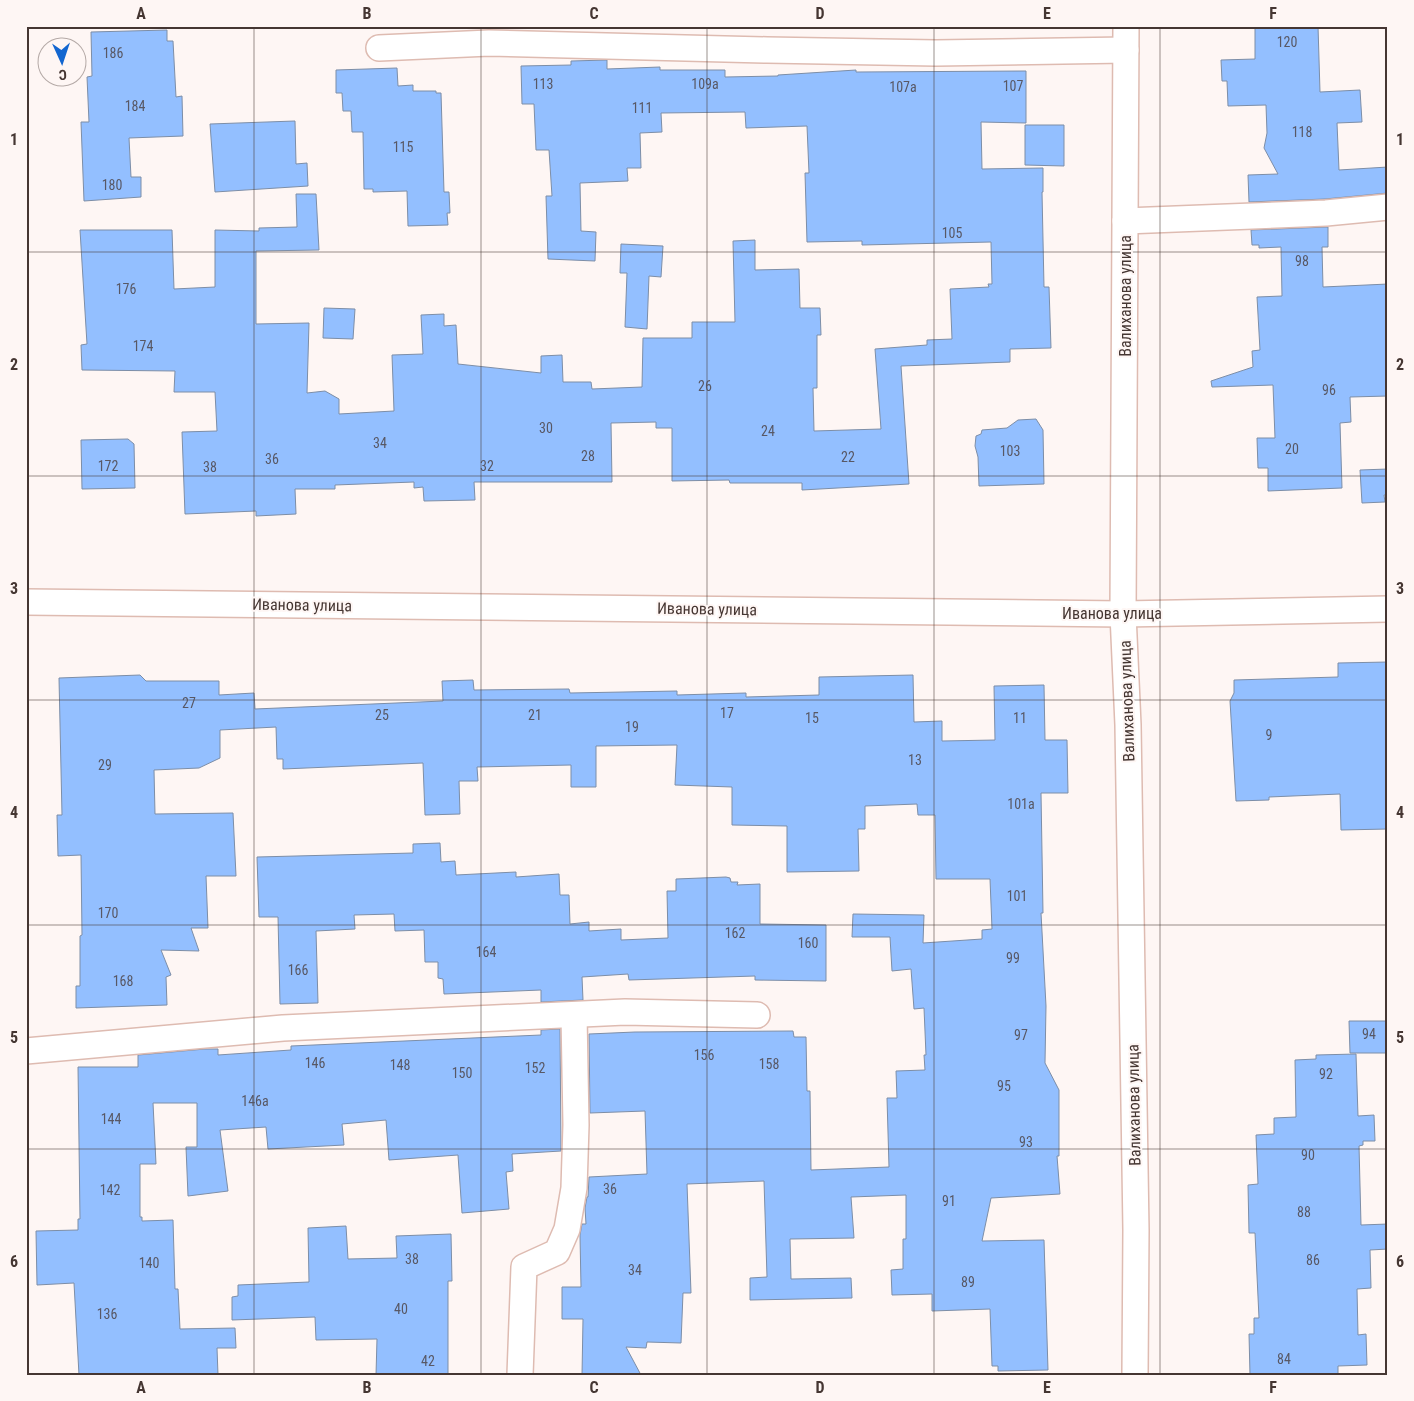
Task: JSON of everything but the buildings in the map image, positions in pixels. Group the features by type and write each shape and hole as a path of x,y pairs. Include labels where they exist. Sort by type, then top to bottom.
{"street":[{"path":"379,48 489,43 936,52 1126,38"},
{"name":"Валиханова улица","path":"1126,38 1123,614 1128,735 1136,1211 1135,1375"},
{"path":"1125,222 1326,213 1388,207"},
{"name":"Иванова улица","path":"26,602 1123,614 1388,609"},
{"path":"26,1052 284,1028 625,1012 757,1015"},
{"path":"520,1375 524,1267 557,1252 567,1229 574,1188 576,1116 574,1014"}]}
